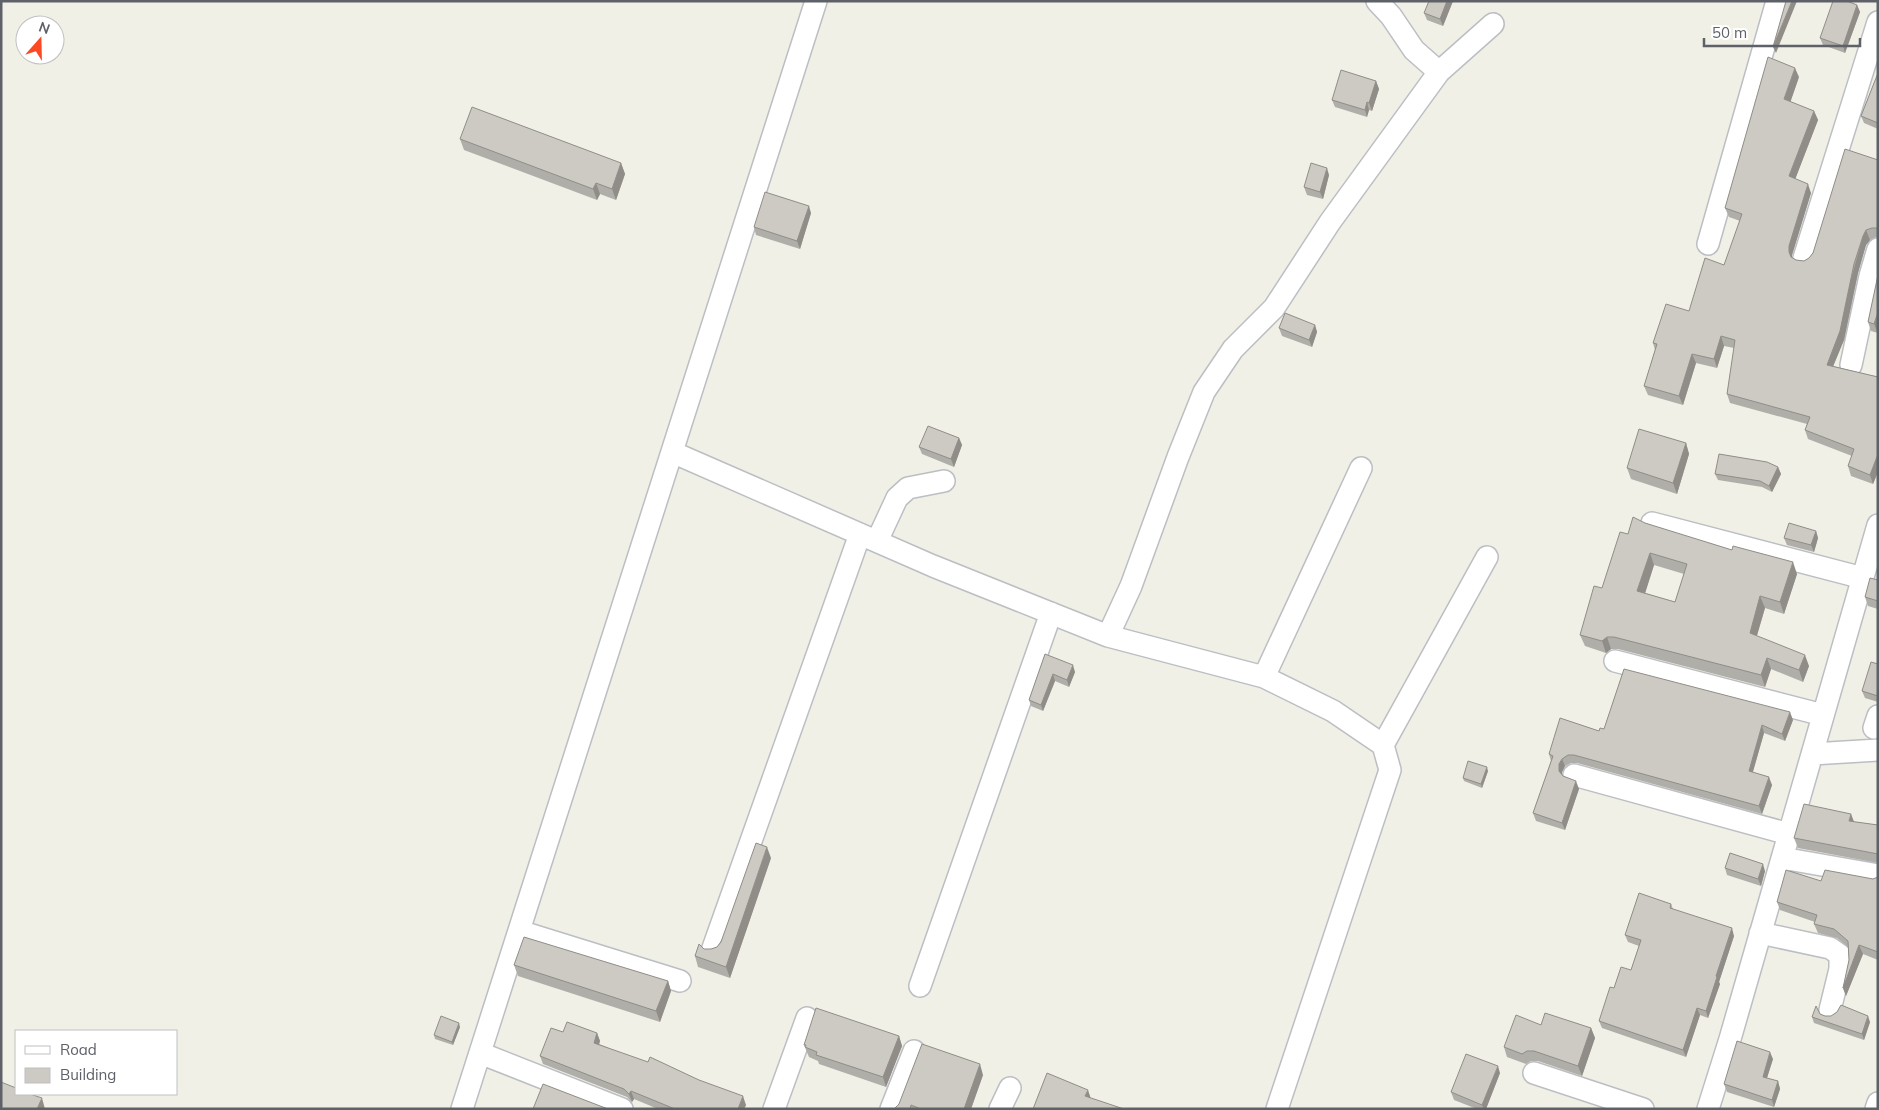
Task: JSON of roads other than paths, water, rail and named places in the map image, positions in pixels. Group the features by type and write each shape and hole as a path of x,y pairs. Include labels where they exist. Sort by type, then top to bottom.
{"street":[{"path":"462,1109 816,1"},
{"path":"1377,1 1391,16 1414,50 1439,72"},
{"path":"1708,244 1777,1"},
{"path":"1804,258 1878,22"},
{"path":"1108,636 1131,586 1204,392 1233,349 1274,308 1330,222 1439,72 1493,24"},
{"path":"1851,365 1870,276 1878,249"},
{"path":"672,452 868,538 1108,636 1264,677 1333,712 1383,746 1390,770 1277,1109"},
{"path":"1264,677 1362,468"},
{"path":"714,948 868,538 898,498 908,488 944,481"},
{"path":"1652,523 1863,578"},
{"path":"1708,1109 1730,1039 1878,525"},
{"path":"1383,746 1487,557"},
{"path":"920,986 1051,613"},
{"path":"1615,661 1823,715"},
{"path":"1812,754 1878,750"},
{"path":"1574,775 1789,834"},
{"path":"1782,858 1878,875"},
{"path":"519,931 680,982"},
{"path":"1760,933 1830,948 1840,955 1840,969 1830,1010"},
{"path":"774,1109 807,1018"},
{"path":"891,1109 914,1051"},
{"path":"480,1053 622,1109"},
{"path":"1534,1073 1643,1109"},
{"path":"1000,1109 1010,1088"},
{"path":"1876,1109 1878,1103"}]}
